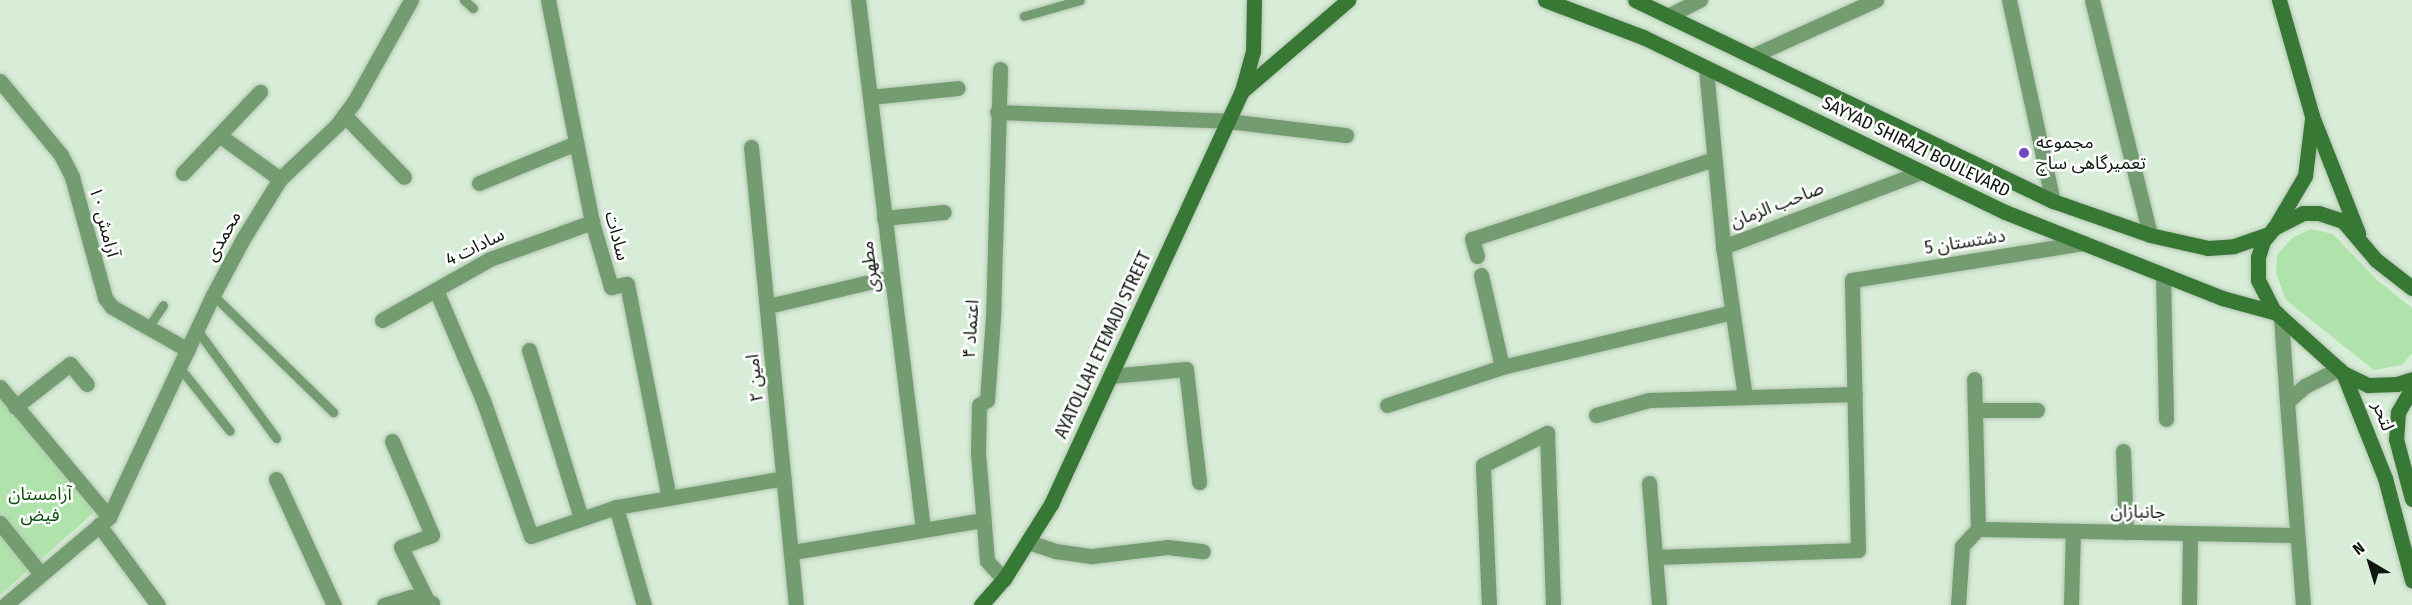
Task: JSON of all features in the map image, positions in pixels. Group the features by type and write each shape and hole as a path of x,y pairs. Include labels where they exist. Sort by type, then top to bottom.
{"main road":[{"path":"1242,91 1252,51 1254,0"},
{"path":"1242,91 1280,55 1348,0"},
{"name":"SAYYAD SHIRAZI BOULEVARD","path":"1545,0 1643,37 2005,212 2222,298 2279,315"},
{"name":"SAYYAD SHIRAZI BOULEVARD","path":"1635,0 2053,201 2150,235 2208,248 2234,246 2270,232 2303,213 2318,213 2343,221 2359,235"},
{"path":"2279,0 2312,116 2359,235 2376,260 2412,288"},
{"name":"AYATOLLAH ETEMADI STREET","path":"981,605 1004,579 1051,504 1242,91"},
{"path":"2312,116 2305,176 2270,232 2257,273 2266,299 2279,315 2341,371 2368,385 2397,384 2412,379"},
{"name":"لتحر","path":"2341,371 2385,478 2412,580"},
{"name":"لتحر","path":"2412,388 2398,412 2396,439 2412,499"}],"street":[{"name":"محمدی","path":"104,521 180,368 213,295 280,179 344,115 411,0"},
{"name":"سادات","path":"548,0 592,222 611,287 627,284 669,498"},
{"name":"مطهری","path":"858,0 923,529"},
{"path":"1668,16 1669,0"},
{"path":"1668,16 1700,0"},
{"path":"1754,56 1876,0"},
{"path":"2008,0 2053,201"},
{"path":"2092,0 2150,235"},
{"name":"اعتماد ۴","path":"999,69 993,316 987,400 979,405 977,423 987,561 1004,579"},
{"path":"1706,69 1723,247"},
{"name":"آرامش ۱۰","path":"0,81 65,162 105,298 112,307 188,350"},
{"path":"870,97 958,88"},
{"path":"183,173 260,92"},
{"path":"997,112 1228,121 1346,135"},
{"path":"344,115 404,177"},
{"path":"219,135 280,179"},
{"path":"479,183 576,143"},
{"name":"امین ۲","path":"751,147 793,552 796,605"},
{"path":"1477,256 1472,239 1714,159"},
{"name":"صاحب الزمان","path":"1745,397 1723,247 1921,172"},
{"path":"884,218 945,212"},
{"name":"سادات 4","path":"382,320 490,259 592,222"},
{"name":"دشتستان 5","path":"1855,394 1852,280 2083,243"},
{"path":"1481,275 1502,367"},
{"path":"2163,275 2166,419"},
{"path":"768,306 891,277"},
{"path":"436,290 483,400 531,536 616,507 784,478"},
{"path":"1387,405 1502,367 1732,312"},
{"path":"2279,315 2303,605"},
{"path":"529,350 581,518"},
{"path":"15,407 70,364 87,384"},
{"path":"1110,376 1186,369 1199,482"},
{"path":"2287,402 2305,386 2341,371"},
{"path":"1958,605 1962,546 1978,529 1974,379"},
{"path":"0,387 104,521 157,605"},
{"path":"1596,415 1649,400 1855,394 1858,550 1655,557"},
{"path":"1975,410 2037,410"},
{"path":"1489,605 1483,465 1547,433 1553,605"},
{"path":"392,441 432,535 401,547 433,604"},
{"path":"2123,451 2126,532"},
{"path":"276,479 334,605"},
{"path":"1649,483 1659,605"},
{"path":"616,507 644,605"},
{"path":"793,552 983,520"},
{"path":"5,605 104,521"},
{"path":"0,524 41,574"},
{"name":"جانبازان","path":"1978,529 2297,535"},
{"path":"2071,605 2073,531"},
{"path":"2189,605 2190,533"},
{"path":"1028,542 1055,551 1092,556 1168,547 1203,551"},
{"path":"384,605 405,601 433,604"}],"lane":[{"path":"464,0 473,8"},
{"path":"1024,16 1080,0"},
{"path":"213,295 333,412"},
{"path":"149,327 163,305"},
{"path":"197,330 276,438"},
{"path":"180,368 230,431"}],"green space":[{"path":"2311,229 2333,234 2377,280 2412,308 2412,353 2402,365 2374,370 2286,300 2276,273 2277,255 2292,238"},
{"name":"آرامستان فیض","path":"0,399 97,510 0,595"}],"place":[{"name":"مجموعه تعمیرگاهی ساچ","path":"2024,153"}]}
